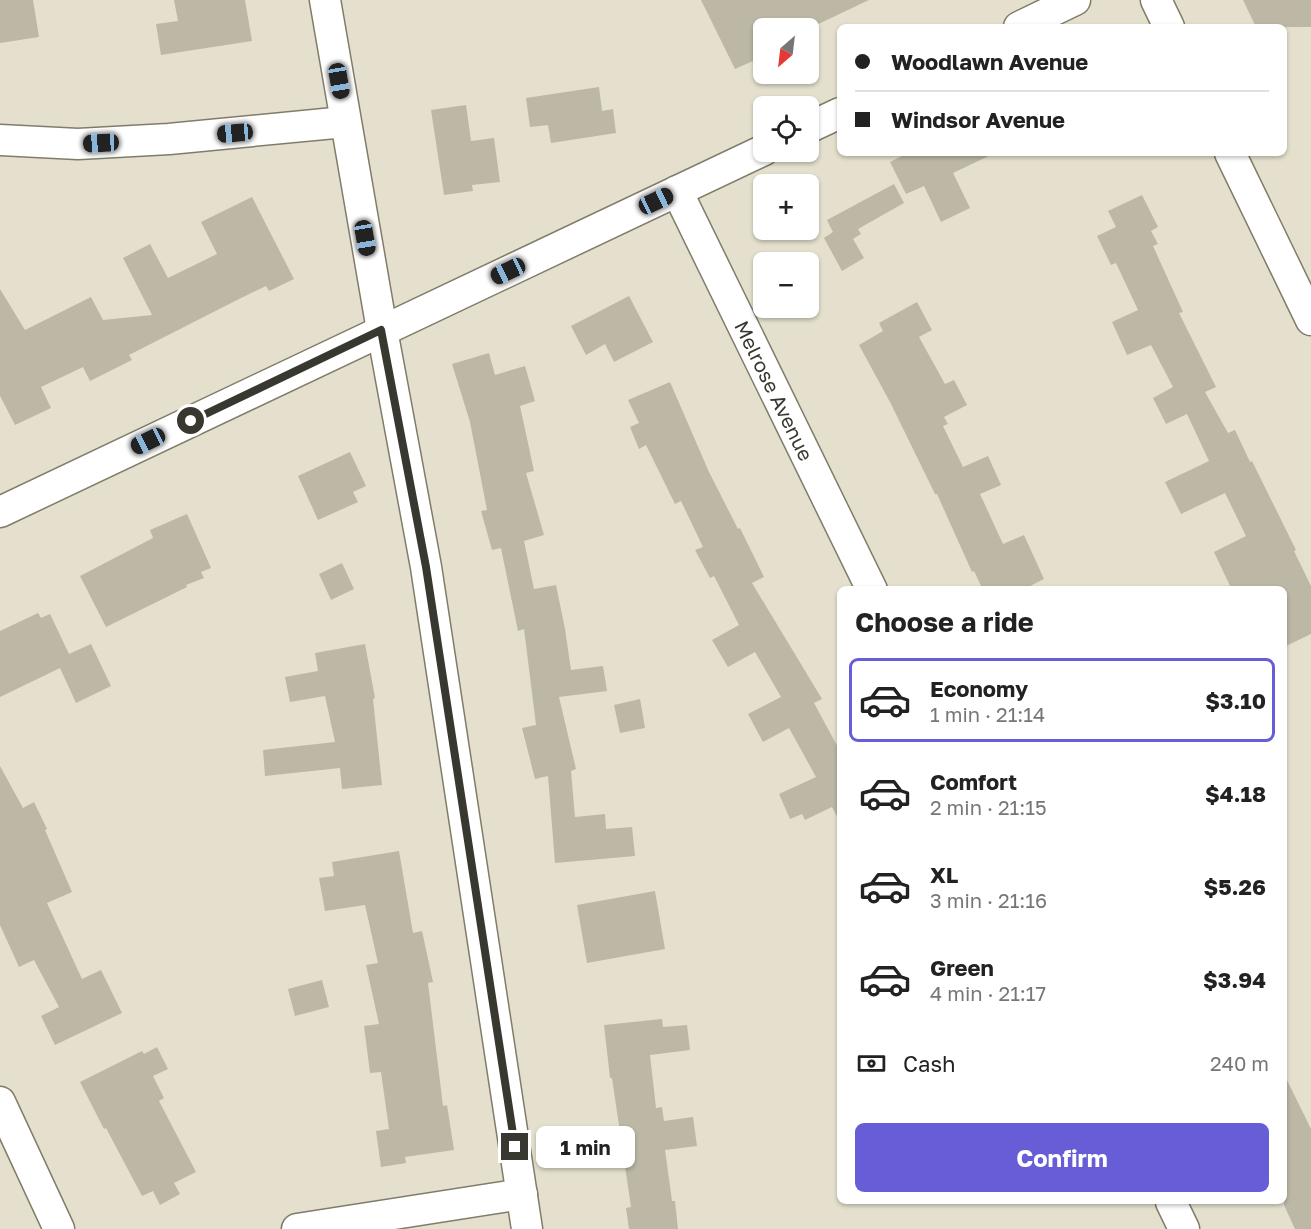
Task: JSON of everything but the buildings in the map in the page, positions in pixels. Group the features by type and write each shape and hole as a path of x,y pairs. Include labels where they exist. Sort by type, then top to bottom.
{"street":[{"path":"325,0 381,330 426,567 528,1229"},
{"path":"1025,24 1075,0"},
{"path":"1156,0 1168,24"},
{"path":"819,123 837,114"},
{"path":"0,140 78,144 169,139 345,122"},
{"path":"0,512 753,155"},
{"path":"1231,156 1311,320"},
{"name":"Melrose Avenue","path":"677,191 870,586"},
{"path":"0,1102 59,1229"},
{"path":"297,1229 522,1194"},
{"path":"1172,1204 1184,1229"}],"route":[{"path":"191,421 381,330 426,567 515,1147"}]}
